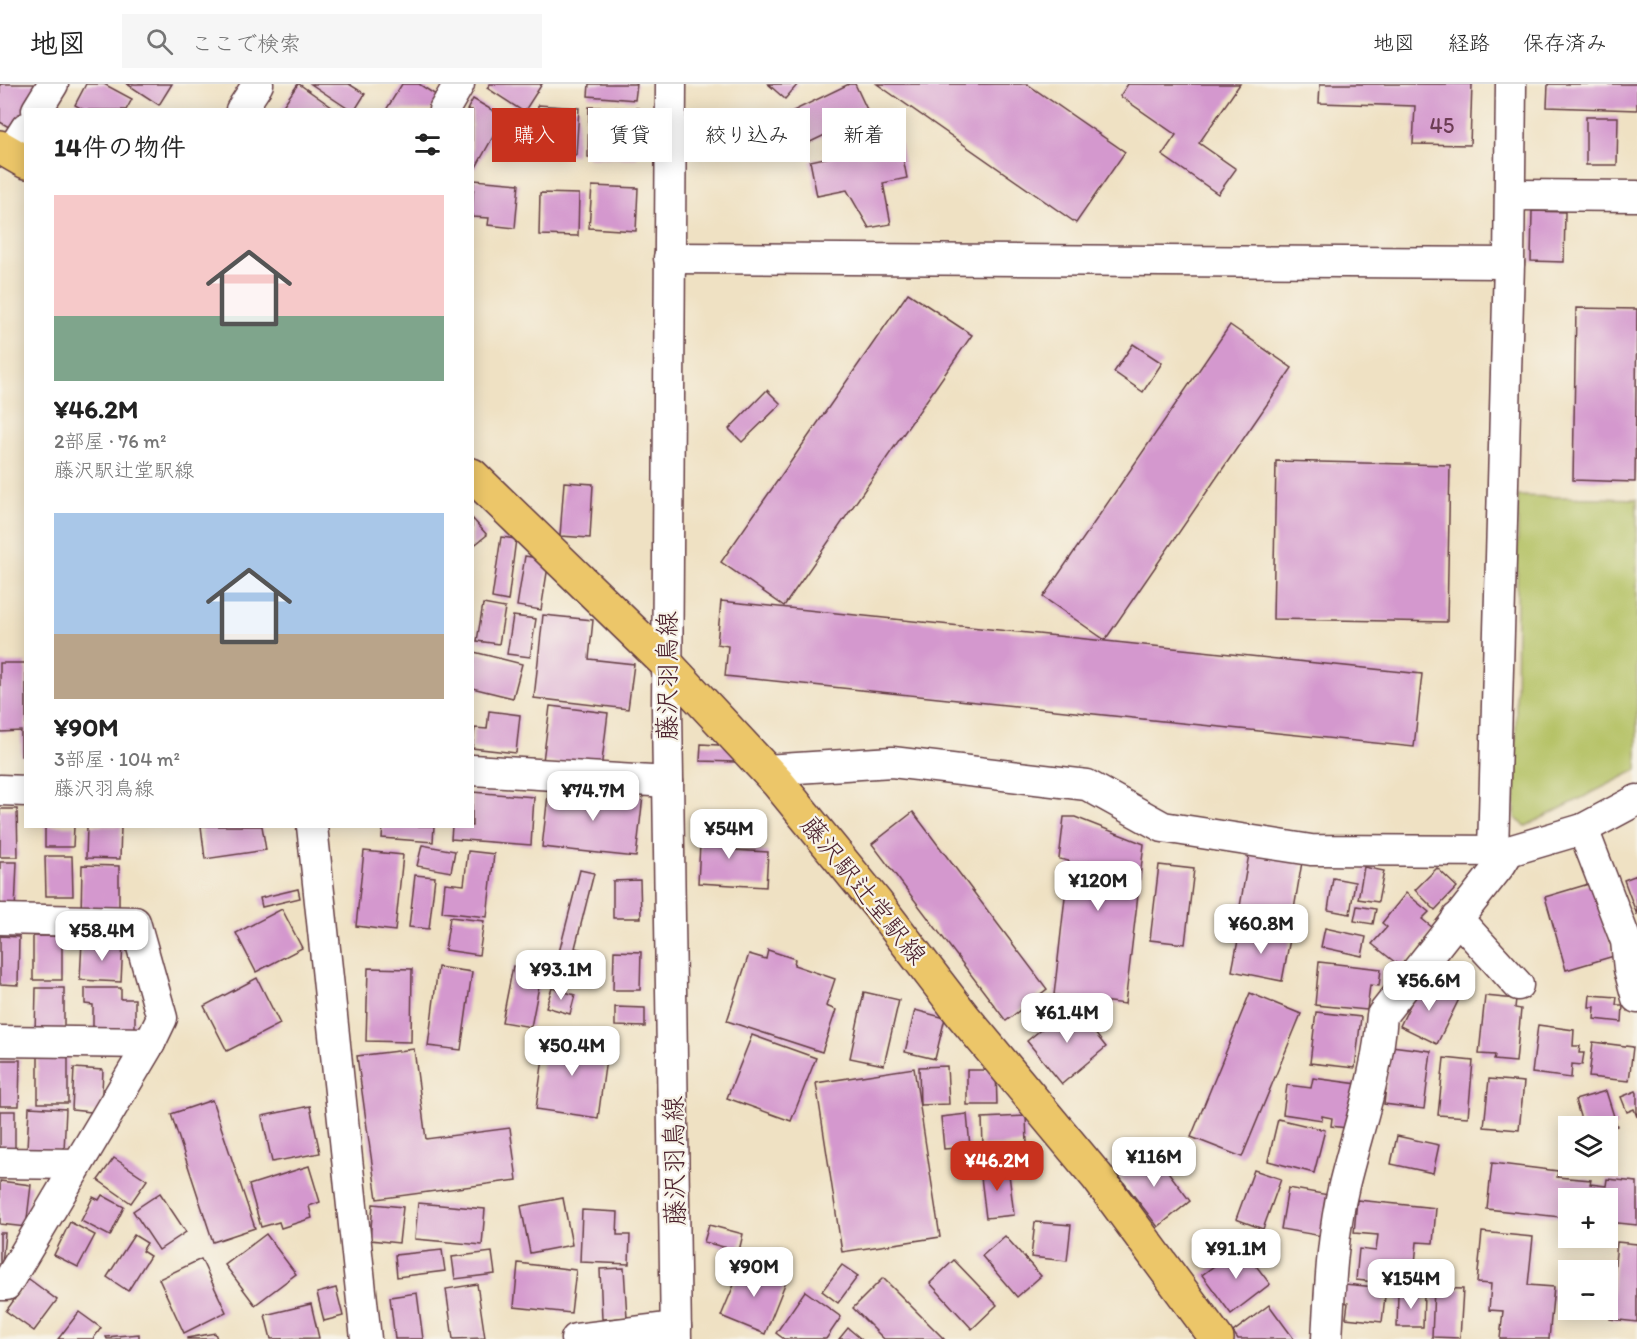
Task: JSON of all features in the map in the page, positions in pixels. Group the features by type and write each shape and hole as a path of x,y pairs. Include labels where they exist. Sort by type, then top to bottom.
{"main road":[{"name":"藤沢駅辻堂駅線","path":"474,477 667,664 765,770 878,904 963,1016 1098,1178 1217,1339"}],"street":[{"path":"38,108 53,84"},
{"path":"242,108 258,84"},
{"path":"445,108 459,84"},
{"name":"藤沢羽鳥線","path":"671,84 667,664 676,1333"},
{"path":"1327,1339 1333,1243 1344,1185 1372,1083 1380,1042 1382,1016 1501,864 1511,84"},
{"path":"1510,195 1637,196"},
{"path":"669,258 1509,263"},
{"path":"765,770 892,762 1087,784 1163,827 1311,850 1501,851 1583,829 1637,800"},
{"path":"474,770 668,782"},
{"path":"0,790 24,791"},
{"path":"312,828 364,1339"},
{"path":"1583,829 1626,941 1629,969 1637,998"},
{"path":"1457,918 1518,985"},
{"path":"0,919 135,922 162,1018 150,1043 6,1285 0,1285"},
{"path":"0,1041 150,1043"},
{"path":"0,1163 77,1164"},
{"path":"576,1339 676,1333"}],"green space":[{"path":"1518,496 1637,499 1637,770 1526,826 1515,818"}],"building":[{"path":"0,84 41,84 27,108 24,108 24,113 14,130 0,122"},
{"path":"86,84 104,84 132,99 127,108 80,108 75,105"},
{"path":"127,84 172,84 159,105"},
{"path":"299,84 333,108 281,108"},
{"path":"311,84 349,84 365,94 356,108 347,108"},
{"path":"402,84 419,84 439,97 432,108 387,108"},
{"path":"490,84 542,84 527,108 518,108 487,88"},
{"path":"589,84 637,84 635,100 588,96"},
{"path":"768,84 798,84 785,99"},
{"path":"849,84 855,84 866,108 822,108 822,136 810,142 810,108 799,108"},
{"path":"877,84 1027,84 1125,152 1076,223"},
{"path":"1128,84 1240,84 1199,143 1236,169 1218,194 1162,155 1176,135 1120,96"},
{"path":"1320,84 1472,84 1470,145 1413,144 1415,106 1319,103"},
{"path":"1548,84 1637,84 1637,110 1547,107"},
{"path":"473,99 492,110 492,139 475,169 474,168 474,108 468,108"},
{"path":"538,105 579,108 576,155 576,108 538,108"},
{"path":"589,107 638,108 589,108"},
{"path":"1586,117 1618,117 1617,165 1586,165"},
{"path":"822,159 822,162 904,162 907,178 883,183 891,224 869,228 847,190 817,196 810,161"},
{"path":"474,180 519,184 515,228 488,225 489,218 474,217"},
{"path":"592,186 638,188 636,231 589,228"},
{"path":"540,193 579,194 578,236 539,235"},
{"path":"1532,211 1565,212 1564,262 1531,261"},
{"path":"908,293 972,335 784,606 721,562"},
{"path":"1576,308 1637,309 1635,482 1573,480"},
{"path":"1230,325 1292,368 1105,640 1043,597"},
{"path":"1133,344 1162,363 1143,392 1114,372"},
{"path":"767,390 781,404 742,442 729,429"},
{"path":"1276,461 1450,465 1447,622 1273,619"},
{"path":"564,482 593,484 590,538 560,536"},
{"path":"474,520 487,535 474,545"},
{"path":"501,537 516,539 508,601 492,598"},
{"path":"525,556 549,560 541,610 517,606"},
{"path":"721,601 1422,674 1414,747 725,676 728,646 717,644"},
{"path":"483,604 505,608 499,644 477,641"},
{"path":"543,615 593,620 589,659 634,664 628,709 534,698"},
{"path":"513,616 536,619 530,657 507,654"},
{"path":"474,652 522,664 513,698 474,688"},
{"path":"0,663 24,663 24,756 21,756 21,731 0,732"},
{"path":"550,706 608,713 601,769 543,761"},
{"path":"489,711 520,715 516,753 474,748 475,728 487,729"},
{"path":"701,744 735,746 735,762 700,761"},
{"path":"549,786 643,796 636,857 542,847"},
{"path":"474,792 534,797 531,845 451,839 452,828 474,828"},
{"path":"0,809 17,809 18,857 0,857"},
{"path":"913,812 1047,989 1006,1021 872,844"},
{"path":"1064,817 1075,817 1144,844 1125,1004 1054,995 1069,861 1059,859"},
{"path":"701,824 735,826 733,850 768,852 766,887 698,883"},
{"path":"45,828 74,828 73,847 45,847"},
{"path":"87,828 121,828 120,859 86,858"},
{"path":"201,828 262,828 266,850 205,859"},
{"path":"383,828 434,828 433,842 382,838"},
{"path":"422,845 455,851 451,872 417,866"},
{"path":"364,851 403,855 395,931 356,926"},
{"path":"468,851 494,854 487,917 442,912 445,883 464,885"},
{"path":"1249,854 1302,862 1291,927 1238,918"},
{"path":"45,856 72,856 73,896 46,896"},
{"path":"0,862 17,862 15,911 0,910"},
{"path":"82,865 119,866 119,916 81,916"},
{"path":"1159,865 1194,869 1185,944 1150,940"},
{"path":"1364,867 1384,871 1378,902 1358,899"},
{"path":"1437,868 1457,887 1435,910 1415,890"},
{"path":"580,870 594,873 575,948 588,951 580,979 554,972"},
{"path":"415,875 435,877 429,929 409,927"},
{"path":"1637,875 1637,915 1624,880"},
{"path":"1333,878 1355,882 1350,914 1328,910"},
{"path":"640,880 641,918 613,918 613,881"},
{"path":"1592,883 1614,956 1566,970 1545,897"},
{"path":"298,889 300,898 262,907 260,898"},
{"path":"1406,893 1429,912 1422,919 1433,928 1401,967 1372,944 1387,927 1382,923"},
{"path":"1357,906 1376,909 1373,924 1354,921"},
{"path":"282,909 302,948 256,972 236,933"},
{"path":"450,917 484,921 479,955 445,950"},
{"path":"1325,928 1366,937 1362,956 1321,947"},
{"path":"1240,930 1290,939 1282,981 1232,971"},
{"path":"0,936 19,937 18,985 0,984"},
{"path":"33,936 62,936 62,980 33,980"},
{"path":"82,941 123,943 121,982 80,980"},
{"path":"768,950 795,959 794,965 835,979 826,1006 836,1010 822,1052 727,1021 749,954 766,959"},
{"path":"614,951 641,952 640,990 613,990"},
{"path":"1319,962 1381,969 1379,986 1370,985 1367,1010 1315,1005"},
{"path":"513,966 542,971 531,1027 502,1022"},
{"path":"438,967 472,972 461,1050 428,1046"},
{"path":"368,968 412,969 411,1042 366,1041"},
{"path":"257,978 280,1024 227,1051 204,1006"},
{"path":"1422,980 1459,999 1437,1044 1400,1026"},
{"path":"36,988 64,988 64,1034 35,1034"},
{"path":"85,988 121,988 121,999 135,999 135,1032 93,1031 93,1005 85,1004"},
{"path":"552,988 575,995 570,1014 546,1007"},
{"path":"864,992 899,1000 884,1065 850,1058"},
{"path":"1250,993 1301,1014 1242,1157 1191,1137"},
{"path":"1590,995 1617,997 1616,1005 1623,1005 1622,1022 1594,1019 1595,1007 1589,1007"},
{"path":"1485,996 1516,999 1515,1008 1521,1009 1516,1062 1494,1060 1495,1055 1479,1054"},
{"path":"1072,1004 1106,1047 1062,1084 1027,1041"},
{"path":"615,1007 645,1008 645,1027 615,1026"},
{"path":"915,1010 945,1018 935,1059 905,1052"},
{"path":"1316,1012 1361,1017 1355,1068 1310,1063"},
{"path":"1538,1025 1574,1030 1573,1046 1580,1046 1579,1053 1584,1053 1582,1065 1572,1064 1571,1078 1532,1073"},
{"path":"752,1035 816,1058 791,1121 727,1098"},
{"path":"546,1036 608,1044 598,1118 536,1109"},
{"path":"1593,1042 1633,1047 1629,1081 1589,1077"},
{"path":"1391,1046 1431,1051 1424,1109 1384,1104"},
{"path":"414,1049 426,1139 510,1128 517,1180 377,1199 357,1056"},
{"path":"38,1056 68,1056 68,1103 38,1103"},
{"path":"1444,1058 1473,1061 1468,1117 1438,1115"},
{"path":"0,1060 20,1060 19,1106 0,1106"},
{"path":"947,1066 949,1104 920,1105 919,1067"},
{"path":"74,1068 103,1070 101,1113 72,1110"},
{"path":"914,1068 940,1237 842,1252 816,1083"},
{"path":"967,1070 996,1070 997,1105 967,1105"},
{"path":"1313,1078 1358,1084 1347,1128 1331,1126 1332,1118 1322,1116 1322,1120 1283,1114 1287,1085 1311,1088"},
{"path":"1489,1079 1524,1082 1519,1130 1484,1127"},
{"path":"1606,1091 1614,1116 1580,1116 1575,1100"},
{"path":"1636,1091 1637,1117 1634,1109 1627,1112 1621,1097"},
{"path":"212,1100 255,1228 213,1242 171,1114"},
{"path":"310,1106 320,1153 272,1162 262,1116"},
{"path":"29,1107 66,1109 64,1151 27,1149"},
{"path":"0,1111 15,1111 15,1159 0,1159"},
{"path":"967,1114 970,1147 944,1149 941,1117"},
{"path":"1026,1116 1027,1144 983,1146 982,1118"},
{"path":"1278,1119 1325,1130 1314,1173 1268,1161"},
{"path":"1397,1136 1439,1145 1433,1173 1391,1164"},
{"path":"1151,1149 1190,1201 1158,1227 1118,1175"},
{"path":"114,1158 147,1180 131,1203 98,1180"},
{"path":"1492,1163 1558,1171 1557,1177 1591,1180 1590,1184 1606,1186 1607,1179 1637,1182 1637,1225 1618,1223 1618,1188 1558,1188 1558,1217 1487,1209"},
{"path":"309,1166 320,1202 309,1206 312,1218 281,1228 279,1222 261,1227 249,1185"},
{"path":"1008,1166 1014,1215 986,1218 980,1169"},
{"path":"1254,1170 1281,1179 1263,1229 1236,1219"},
{"path":"0,1181 31,1185 26,1227 0,1224"},
{"path":"1288,1188 1329,1195 1322,1236 1281,1229"},
{"path":"160,1193 186,1232 159,1250 133,1211"},
{"path":"102,1195 124,1207 110,1236 81,1221 93,1197 99,1200"},
{"path":"563,1198 572,1245 530,1253 521,1206"},
{"path":"1357,1200 1436,1208 1433,1243 1417,1242 1413,1286 1356,1280 1359,1249 1376,1251 1378,1235 1354,1233"},
{"path":"418,1203 485,1209 482,1245 415,1239"},
{"path":"373,1204 403,1207 399,1243 370,1240"},
{"path":"582,1210 618,1212 617,1235 630,1235 629,1264 580,1262"},
{"path":"70,1222 95,1235 78,1267 54,1255"},
{"path":"1035,1222 1071,1225 1067,1261 1031,1257"},
{"path":"709,1225 743,1234 739,1251 704,1242"},
{"path":"1482,1232 1533,1237 1528,1285 1554,1287 1549,1339 1500,1339 1503,1311 1489,1310 1491,1284 1477,1283"},
{"path":"0,1233 5,1233 2,1264 0,1264"},
{"path":"266,1234 296,1274 255,1305 225,1265"},
{"path":"134,1235 147,1243 142,1251 150,1256 128,1291 107,1277"},
{"path":"1005,1236 1041,1276 1017,1297 982,1256"},
{"path":"1618,1242 1637,1244 1637,1322 1618,1320 1618,1260 1615,1260"},
{"path":"1241,1246 1270,1284 1231,1314 1202,1275"},
{"path":"442,1250 445,1271 397,1277 395,1255"},
{"path":"492,1252 495,1274 455,1279 452,1257"},
{"path":"201,1259 226,1312 184,1333 159,1279"},
{"path":"954,1260 997,1305 972,1329 930,1283"},
{"path":"744,1261 787,1279 765,1334 721,1316"},
{"path":"518,1263 576,1270 571,1313 514,1307"},
{"path":"842,1265 858,1276 838,1303 822,1291"},
{"path":"624,1268 627,1318 602,1319 600,1269"},
{"path":"883,1278 944,1339 884,1339 853,1308"},
{"path":"29,1279 57,1300 34,1331 6,1311"},
{"path":"477,1284 485,1338 453,1339 446,1289"},
{"path":"1344,1284 1386,1288 1382,1322 1346,1318 1348,1303 1343,1302"},
{"path":"336,1288 343,1316 324,1321 317,1293"},
{"path":"1434,1288 1463,1289 1460,1338 1432,1337"},
{"path":"805,1291 841,1317 826,1339 784,1339 776,1333"},
{"path":"417,1293 423,1339 395,1339 390,1297"},
{"path":"1398,1293 1424,1293 1423,1327 1397,1327"},
{"path":"311,1304 319,1338 271,1339 265,1315"},
{"path":"1269,1305 1294,1339 1238,1339 1233,1332"},
{"path":"79,1312 101,1328 93,1339 58,1339"},
{"path":"848,1328 861,1339 839,1339"},
{"path":"215,1333 217,1339 187,1339 187,1338"},
{"path":"139,1334 139,1339 107,1339 106,1337"}]}
